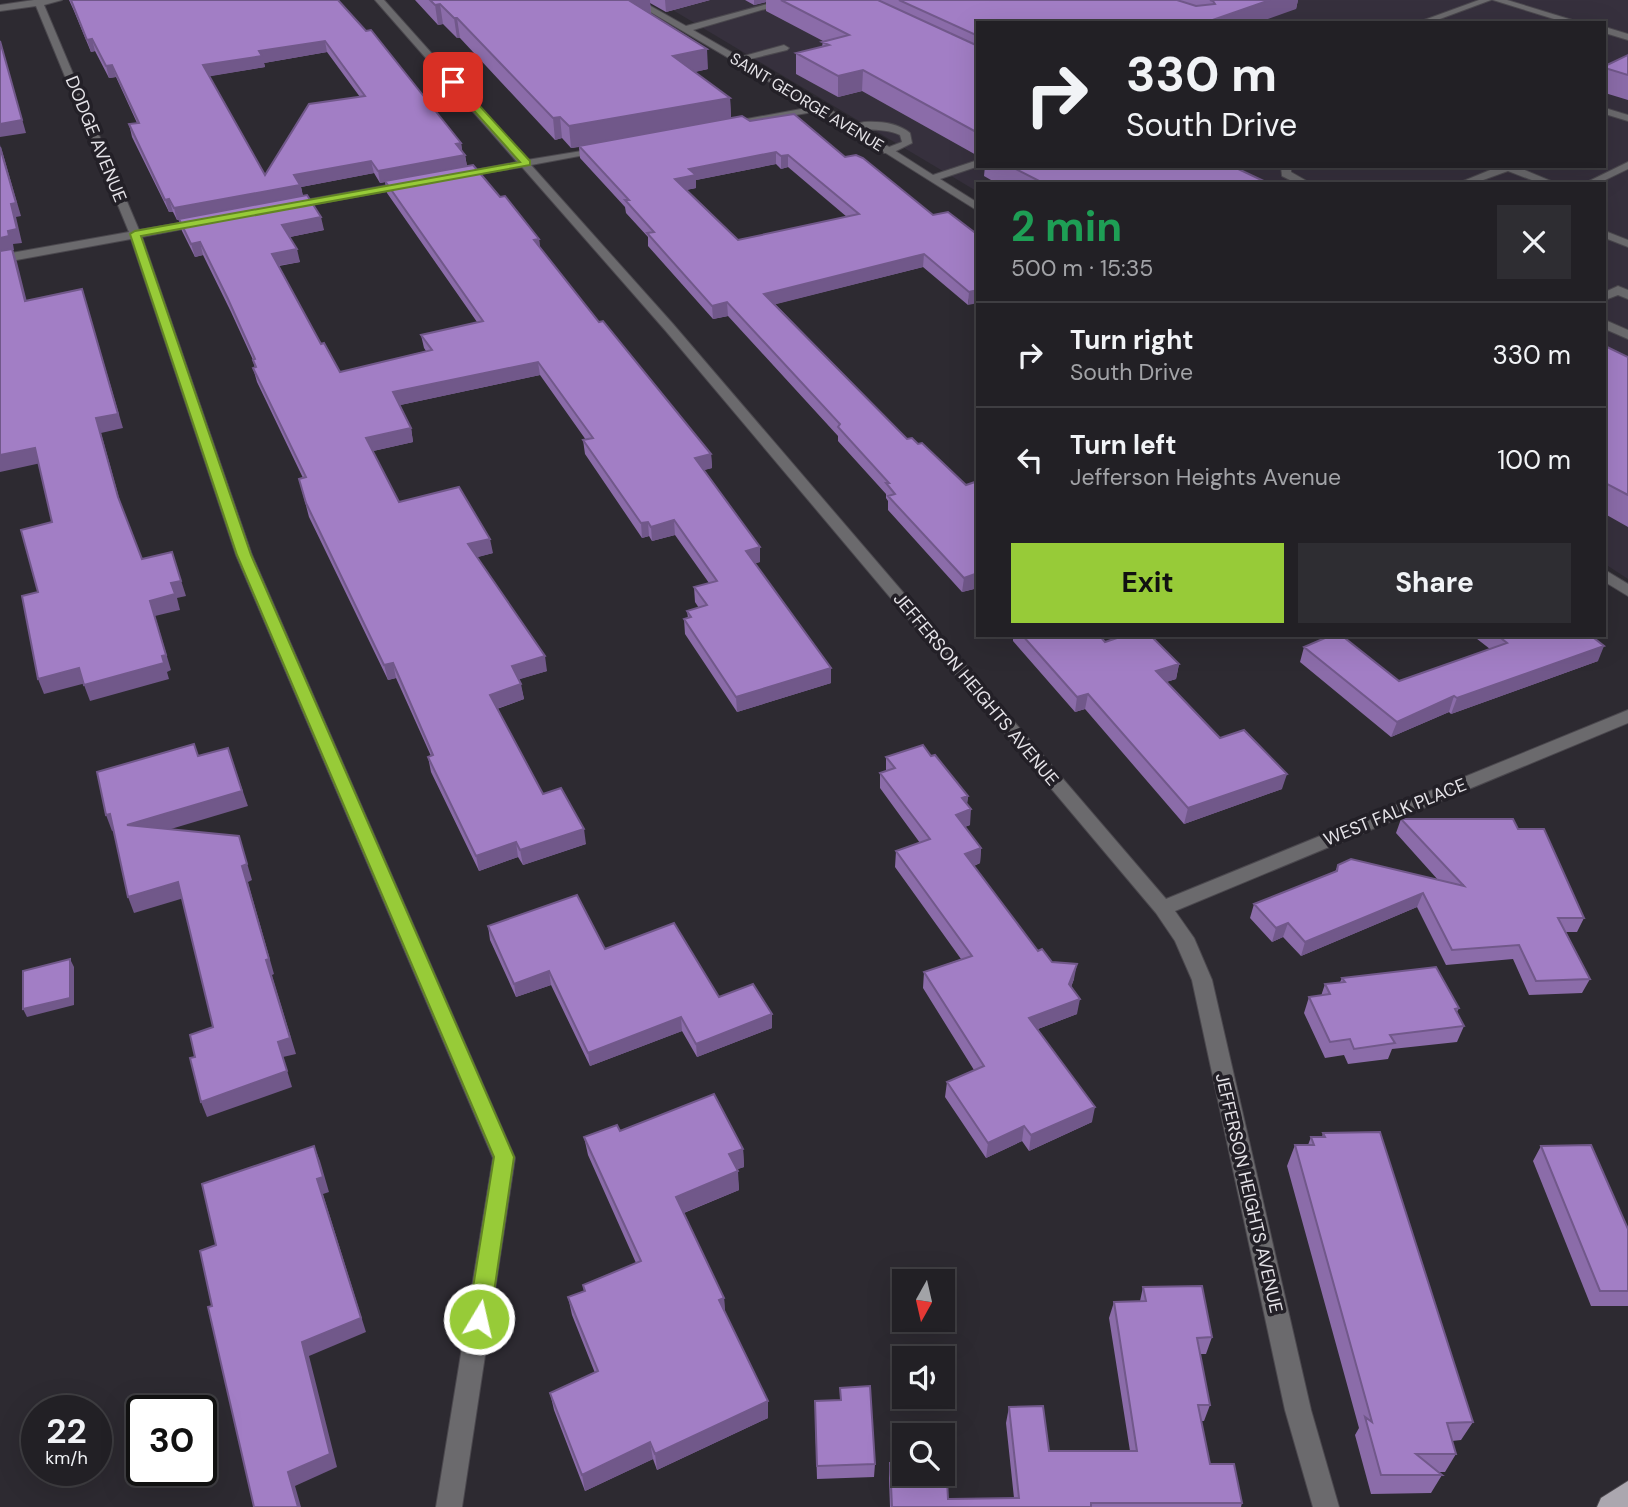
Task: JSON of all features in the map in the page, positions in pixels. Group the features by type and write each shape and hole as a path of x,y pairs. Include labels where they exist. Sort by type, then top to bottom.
{"main road":[{"path":"1609,1507 1628,1494"}],"street":[{"path":"0,8 58,0"},
{"name":"JEFFERSON HEIGHTS AVENUE","path":"379,0 527,163 1163,908 1184,938 1202,980 1298,1410 1326,1507"},
{"name":"SAINT GEORGE AVENUE","path":"634,0 821,108 976,207"},
{"path":"687,29 792,0"},
{"path":"1426,21 1487,0"},
{"path":"1497,0 1571,21"},
{"name":"DODGE AVENUE","path":"39,1 135,234 244,555 504,1157 449,1507"},
{"path":"1606,30 1628,37"},
{"path":"738,59 784,48"},
{"path":"714,128 821,108"},
{"path":"1606,111 1628,118"},
{"path":"850,127 868,124 892,126 905,132 906,144 888,151"},
{"path":"446,178 620,146"},
{"path":"931,179 976,164"},
{"path":"1592,182 1628,165"},
{"path":"1286,168 1286,174 1303,182"},
{"path":"1466,182 1503,168"},
{"path":"1509,168 1547,182"},
{"path":"270,209 419,183"},
{"path":"0,260 216,219"},
{"path":"1606,234 1628,244"},
{"path":"1606,296 1625,290"},
{"path":"1606,324 1628,335"},
{"path":"1606,576 1627,589"},
{"name":"WEST FALK PLACE","path":"1163,908 1628,716"}],"shaded area":[{"path":"656,0 1628,0 1628,579 1606,565 1606,182 976,182 976,191"}],"building":[{"path":"71,0 338,0 366,31 371,30 461,143 456,144 465,155 378,171 371,161 294,175 300,185 174,208 169,199 165,200 129,124 139,123 112,65 106,66 92,39 87,40","holes":["325,41 365,96 309,104 265,175 203,65 262,56 259,51"]},
{"path":"430,0 634,0 630,1 707,49 673,56 730,98 569,126 560,117 553,118 457,18 440,4 435,5"},
{"path":"781,0 878,0 976,45 976,132 863,70 838,76 796,53 829,45 822,42 849,35"},
{"path":"899,0 1177,0 1196,6 1215,4 1210,0 1270,0 1210,21 976,21 976,35"},
{"path":"0,41 22,120 0,124"},
{"path":"1628,55 1628,75 1606,68 1606,66"},
{"path":"794,114 845,157 856,155 863,158 933,215 948,212 976,233 976,290 969,292 924,254 764,294 907,439 912,438 918,444 922,443 966,485 976,482 976,574 964,578 888,496 895,494 886,483 889,483 838,427 840,424 727,302 712,306 647,233 654,232 625,200 629,200 579,146 742,116 750,121","holes":["776,152 781,156 788,155 859,214 738,240 675,179 696,175 689,169"]},
{"path":"0,147 16,203 11,204 17,229 8,231 9,236 0,238"},
{"path":"473,165 500,197 505,196 539,239 534,240 599,322 603,321 711,454 695,458 760,547 746,551 831,668 736,697 684,619 691,617 687,611 707,605 694,587 717,581 674,520 651,527 648,522 641,523 583,440 593,438 538,362 393,392 411,428 366,438 399,502 459,487 490,539 468,544 545,656 512,666 521,684 490,695 543,794 561,788 584,829 520,850 516,842 476,856 428,757 433,755 393,663 384,665 306,503 299,479 306,477 253,368 256,367 253,360 255,359 228,299 200,242 191,244 179,219 307,195 321,217 282,225 297,249 272,254 321,344 324,343 340,372 432,350 421,335 483,321 385,181"},
{"path":"1014,168 1236,168 1266,182 1041,182"},
{"path":"12,249 25,301 82,289 118,414 96,418 118,497 142,559 172,552 181,581 171,583 175,594 150,601 166,655 162,656 164,663 84,685 79,668 38,679 22,596 38,592 21,530 52,522 35,448 0,455 0,251"},
{"path":"1606,346 1628,357 1628,495 1606,484"},
{"path":"1024,637 1101,637 1105,642 1120,637 1152,637 1179,664 1156,671 1220,738 1244,730 1287,774 1188,808 1088,694 1077,697"},
{"path":"1327,637 1344,637 1399,681 1507,643 1500,637 1593,637 1604,646 1457,698 1454,696 1397,722 1304,647"},
{"path":"194,744 198,756 228,748 242,791 127,825 239,836 247,864 242,866 269,959 266,960 290,1038 278,1042 287,1071 201,1102 190,1058 195,1057 190,1035 213,1027 178,882 128,897 110,814 106,815 97,772"},
{"path":"923,745 931,756 935,755 968,796 962,798 971,809 956,815 981,848 965,854 1038,951 1042,949 1052,962 1077,964 1069,984 1080,999 1029,1018 1095,1107 1031,1135 1024,1126 988,1143 947,1082 984,1066 924,972 972,956 896,851 930,839 880,773 895,768 886,757"},
{"path":"1401,819 1513,819 1518,829 1544,829 1584,918 1558,918 1590,979 1536,981 1519,945 1452,950 1423,893 1305,942 1288,923 1276,928 1254,904 1337,871 1338,865 1351,859 1464,886"},
{"path":"577,895 605,949 674,923 719,997 753,984 772,1014 696,1044 681,1017 588,1053 549,971 514,984 488,926"},
{"path":"70,959 70,998 23,1009 23,971"},
{"path":"1436,967 1459,1008 1455,1009 1464,1026 1390,1035 1395,1043 1354,1049 1350,1039 1330,1042 1309,997 1330,994 1325,984 1345,982 1342,978"},
{"path":"714,1094 743,1149 729,1154 738,1171 676,1197 724,1298 719,1300 768,1401 655,1454 650,1442 582,1475 550,1393 598,1371 568,1297 585,1291 583,1285 641,1261 584,1137 617,1125 620,1131"},
{"path":"1380,1132 1473,1422 1447,1423 1456,1454 1416,1454 1442,1475 1381,1475 1365,1417 1372,1422 1295,1145 1314,1145 1311,1137 1325,1137 1323,1133"},
{"path":"1591,1145 1628,1229 1628,1291 1600,1291 1541,1146"},
{"path":"314,1146 323,1177 317,1179 361,1318 302,1342 330,1454 288,1472 298,1507 254,1507 208,1307 212,1306 200,1251 216,1245 202,1184"},
{"path":"1202,1286 1212,1337 1197,1338 1210,1405 1198,1405 1210,1464 1234,1464 1242,1503 1091,1503 1091,1507 892,1507 890,1463 892,1486 947,1486 948,1499 1019,1498 1009,1407 1043,1406 1049,1451 1137,1451 1114,1302 1146,1301 1143,1287"},
{"path":"870,1386 875,1464 817,1466 815,1401 841,1400 840,1388"}],"route":[{"path":"453,82 527,163 135,234 244,555 504,1157 479,1319"}]}
